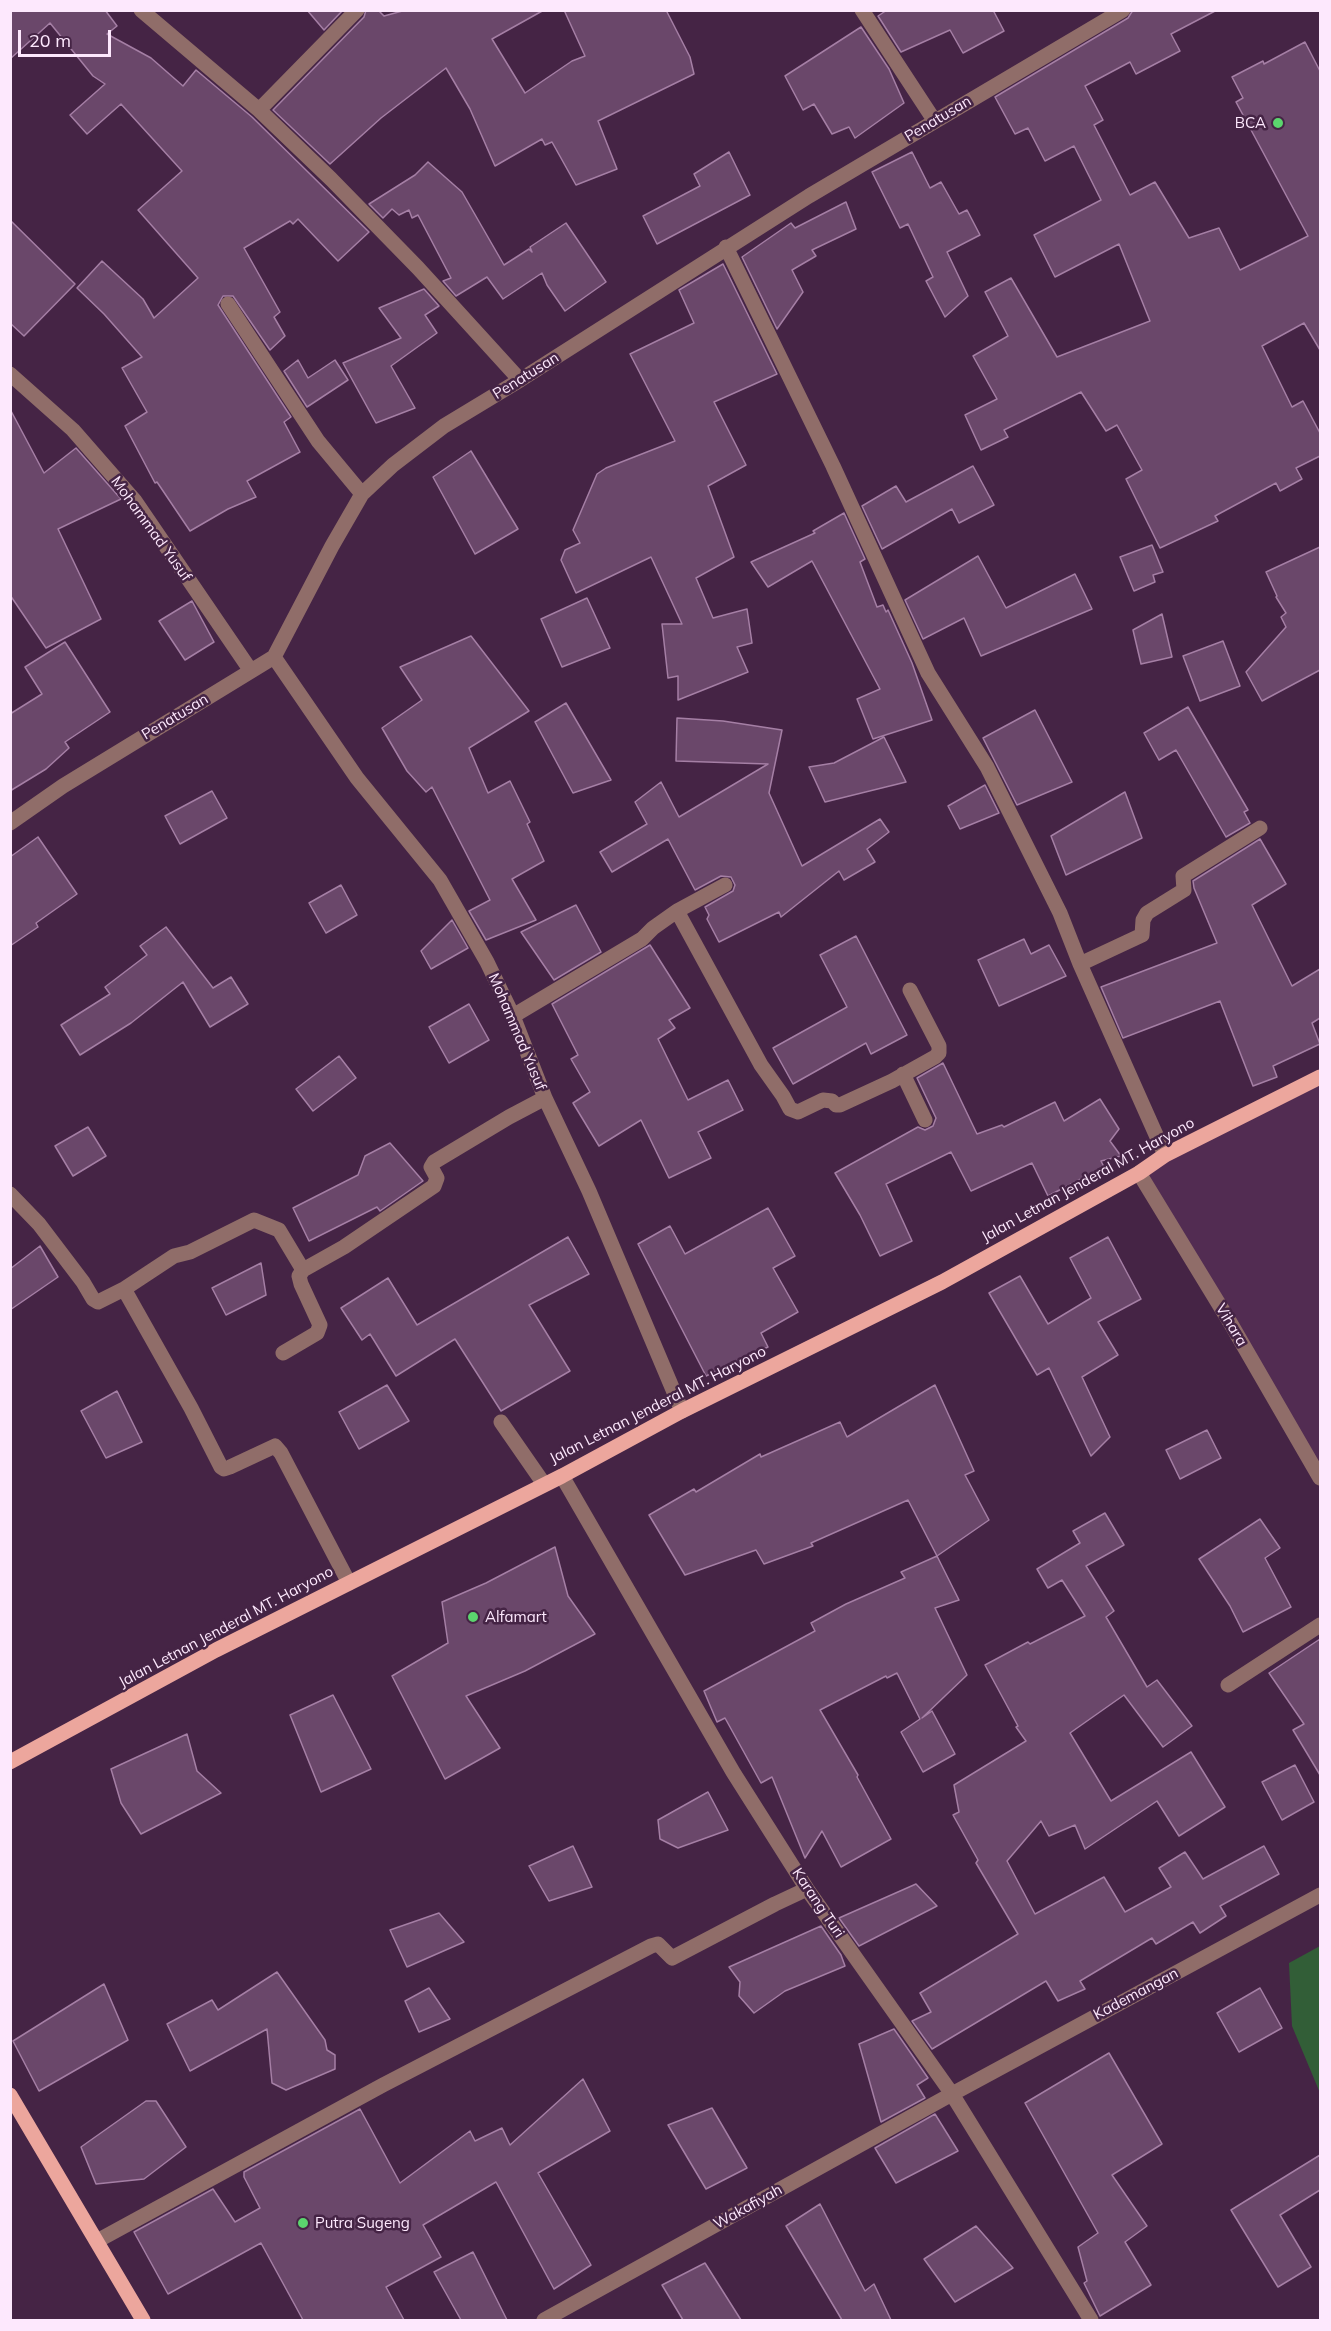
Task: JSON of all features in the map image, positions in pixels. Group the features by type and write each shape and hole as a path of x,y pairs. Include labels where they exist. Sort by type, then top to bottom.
{"main road":[{"name":"Jalan Letnan Jenderal MT. Haryono","path":"10,1762 216,1650 562,1476 682,1411 942,1282 1139,1173 1165,1155 1320,1077"},
{"path":"10,2095 143,2320"}],"street":[{"path":"141,10 259,110 331,178 418,268 520,380"},
{"path":"259,110 357,10"},
{"path":"862,10 934,120"},
{"name":"Penatusan","path":"11,822 63,786 274,657 362,494 393,465 444,426 934,120 1123,10"},
{"path":"726,248 833,466 928,673 987,767 1059,913 1165,1155"},
{"path":"228,304 318,441 362,494"},
{"name":"Mohammad Yusuf","path":"10,374 73,430 135,501 251,671"},
{"name":"Mohammad Yusuf","path":"274,657 357,778 440,880 487,962 513,1016 545,1098 589,1191 682,1411"},
{"path":"1080,964 1142,935 1146,913 1184,890 1183,876 1260,828"},
{"path":"513,1016 642,939 659,922 725,885"},
{"path":"677,911 761,1065 790,1109 798,1112 824,1100 840,1105 936,1057 939,1053 939,1046 910,990"},
{"path":"903,1074 925,1120"},
{"path":"283,1353 317,1332 320,1325 301,1284 299,1276 303,1270 344,1247 434,1186 437,1178 432,1167 434,1162 545,1098"},
{"name":"Vihara","path":"1139,1173 1231,1324 1320,1478"},
{"path":"10,1194 39,1224 96,1301 102,1302 174,1256 190,1252 254,1220 279,1230 303,1270"},
{"path":"124,1289 191,1408 221,1467 224,1469 230,1467 275,1446 281,1453 349,1583"},
{"path":"501,1422 544,1484"},
{"name":"Karang Turi","path":"562,1476 733,1772 807,1889 952,2094 1091,2320"},
{"path":"1228,1685 1320,1625"},
{"path":"98,2241 383,2085 651,1946 658,1944 672,1958 807,1889"},
{"name":"Kademangan","path":"952,2094 1320,1895"},
{"name":"Wakafiyah","path":"544,2320 952,2094"}],"shaded area":[{"path":"1320,1085 1320,1478 1146,1173 1166,1160"}],"green space":[{"path":"1320,1946 1320,2093 1292,2026 1289,1963"}],"building":[{"path":"10,10 105,10 117,26 107,34 151,58 183,86 196,70 252,117 369,232 338,261 298,219 293,224 290,221 244,248 280,312 274,317 285,336 270,350 233,296 223,296 218,305 291,417 284,422 300,452 247,481 256,497 228,509 190,531 157,482 155,483 125,426 147,412 122,368 142,357 104,314 77,288 102,261 143,299 154,318 198,278 138,210 182,171 121,104 87,134 70,115 105,84 93,76 50,23 10,59"},
{"path":"307,10 343,10 324,30"},
{"path":"366,10 378,10 384,16 406,10 544,10 492,39 525,93 572,61 585,56 564,10 666,10 690,57 694,74 598,121 617,169 576,185 552,142 545,145 542,139 495,166 470,109 446,68 381,118 330,164 273,110 364,17"},
{"path":"887,10 993,10 1004,31 963,53 950,30 901,52 878,16"},
{"path":"1133,10 1217,10 1171,34 1180,51 1136,74 1130,62 1085,86 1103,120 1094,125 1130,195 1155,182 1189,238 1219,228 1240,270 1308,236 1236,102 1243,98 1232,77 1263,61 1264,64 1305,42 1320,71 1320,350 1304,323 1262,346 1292,407 1303,401 1320,433 1320,456 1296,468 1302,479 1280,491 1276,483 1215,516 1218,521 1160,548 1126,479 1142,470 1117,425 1106,431 1081,392 1004,430 1008,437 981,450 965,415 997,399 973,356 1008,336 985,292 1011,278 1057,357 1150,321 1119,244 1055,277 1034,235 1101,200 1074,146 1045,161 1028,128 1015,134 995,97 1128,18"},
{"path":"861,27 889,69 904,103 855,138 849,127 832,134 814,104 803,110 785,76"},
{"path":"729,152 750,195 657,244 643,216 700,186 694,174"},
{"path":"912,152 930,188 941,182 959,214 967,210 980,235 947,252 968,296 945,317 926,281 933,277 908,224 900,228 872,172"},
{"path":"428,162 462,192 504,265 529,249 532,252 530,247 566,223 606,282 565,311 547,285 542,273 503,299 487,277 456,296 443,281 451,278 418,215 412,218 409,210 399,215 392,209 383,218 369,204 415,175"},
{"path":"846,202 856,229 812,250 816,256 792,270 803,292 777,329 742,257 791,223 795,228"},
{"path":"10,220 75,284 24,336 10,323"},
{"path":"723,264 777,374 714,402 746,465 708,486 734,557 696,578 713,618 747,609 752,643 737,647 748,672 678,700 678,676 668,678 662,624 682,624 651,557 576,593 561,560 565,550 580,543 573,530 597,474 606,468 675,441 630,354 694,323 679,290"},
{"path":"424,289 439,306 425,315 437,333 391,366 415,408 376,423 343,363 401,338 379,308"},
{"path":"298,360 308,378 335,360 348,380 307,407 284,371"},
{"path":"10,409 44,473 76,448 121,499 58,529 101,619 46,648 10,595"},
{"path":"471,451 518,529 475,554 433,477"},
{"path":"973,466 994,505 959,523 952,509 882,549 862,506 896,486 906,502"},
{"path":"844,513 865,559 860,562 877,607 883,605 886,612 888,610 912,663 932,720 873,739 857,699 880,689 812,561 768,587 751,562 815,533 813,531"},
{"path":"1152,545 1163,572 1153,575 1155,582 1134,591 1120,557"},
{"path":"1320,547 1320,670 1262,701 1246,672 1286,627 1281,617 1286,613 1276,597 1266,572"},
{"path":"978,556 1006,608 1075,574 1092,609 981,656 964,618 923,639 905,600"},
{"path":"587,598 610,648 562,667 541,619"},
{"path":"192,601 214,642 185,660 159,621"},
{"path":"1162,614 1172,657 1141,664 1133,630"},
{"path":"471,636 529,711 469,748 488,793 510,781 530,822 527,824 544,861 512,879 536,920 486,940 469,911 490,900 432,787 426,792 407,771 382,728 422,700 400,667"},
{"path":"1223,641 1240,686 1200,701 1183,656"},
{"path":"65,642 110,712 65,742 69,748 46,769 10,791 10,714 42,694 25,667"},
{"path":"566,703 611,780 573,793 535,722"},
{"path":"1188,707 1248,810 1244,812 1250,823 1226,837 1176,750 1159,760 1144,733"},
{"path":"1035,710 1072,782 1017,805 983,738"},
{"path":"677,718 723,721 782,730 769,793 802,866 880,819 889,832 867,849 875,862 844,880 839,871 781,917 779,912 719,942 707,919 709,915 705,907 733,891 735,885 731,877 721,876 695,890 668,839 612,872 600,852 647,824 635,802 661,782 679,817 768,764 676,761"},
{"path":"884,737 906,782 825,802 809,767 834,763"},
{"path":"985,785 999,813 960,829 948,806"},
{"path":"212,791 227,818 180,844 165,816"},
{"path":"1125,792 1142,838 1066,875 1051,836"},
{"path":"38,837 77,894 36,923 38,927 10,946 10,857"},
{"path":"1260,839 1286,884 1252,905 1292,986 1320,969 1320,1018 1312,1023 1320,1044 1273,1066 1277,1077 1253,1086 1220,1001 1123,1038 1101,987 1217,943 1193,881"},
{"path":"341,885 357,915 326,933 309,903"},
{"path":"576,905 601,952 554,980 521,932"},
{"path":"452,920 468,948 431,969 421,951"},
{"path":"166,927 213,988 231,977 248,1004 210,1027 183,982 131,1023 80,1055 61,1025 110,994 105,987 147,955 140,946"},
{"path":"856,936 907,1035 871,1054 866,1043 793,1084 773,1048 847,1007 820,955"},
{"path":"1024,939 1031,954 1049,945 1066,976 999,1006 978,960"},
{"path":"650,945 690,1008 669,1020 675,1028 658,1039 688,1100 728,1080 743,1110 698,1132 711,1158 669,1178 641,1120 599,1146 573,1103 590,1092 571,1059 578,1055 552,1004"},
{"path":"469,1004 489,1040 449,1063 429,1027"},
{"path":"339,1056 356,1078 313,1111 296,1089"},
{"path":"943,1063 977,1134 1002,1125 1004,1127 1055,1102 1064,1121 1100,1099 1119,1129 1110,1141 1121,1156 1101,1161 1104,1167 1048,1196 1032,1163 971,1191 951,1152 886,1184 912,1241 880,1256 860,1215 835,1173 918,1127 925,1130 933,1126 936,1118 917,1078"},
{"path":"88,1127 106,1156 73,1176 55,1146"},
{"path":"390,1143 423,1181 380,1211 377,1207 309,1241 293,1208 358,1175 365,1156"},
{"path":"768,1208 795,1256 773,1268 798,1312 761,1333 768,1347 706,1376 638,1244 670,1226 685,1254"},
{"path":"568,1237 589,1274 529,1305 570,1371 501,1411 455,1339 396,1376 370,1334 362,1340 341,1308 388,1278 417,1325"},
{"path":"1108,1237 1141,1299 1098,1322 1118,1355 1082,1377 1110,1437 1091,1456 1049,1368 1037,1375 989,1293 1020,1276 1048,1324 1091,1298 1070,1258"},
{"path":"40,1246 58,1277 10,1310 10,1269"},
{"path":"261,1263 266,1295 226,1315 212,1288"},
{"path":"387,1385 409,1421 359,1449 339,1412"},
{"path":"935,1385 974,1471 965,1475 989,1520 937,1556 908,1500 811,1543 813,1546 764,1564 756,1550 685,1575 649,1515 694,1489 696,1492 760,1454 761,1457 840,1422 847,1437"},
{"path":"117,1391 142,1442 106,1458 81,1411"},
{"path":"1207,1430 1221,1458 1180,1479 1166,1450"},
{"path":"1105,1513 1124,1545 1086,1566 1114,1611 1106,1617 1147,1687 1157,1680 1192,1726 1163,1747 1124,1695 1070,1733 1111,1801 1191,1752 1225,1807 1179,1836 1157,1801 1085,1849 1075,1825 1049,1836 1041,1821 1007,1861 1035,1914 1104,1877 1125,1912 1171,1887 1159,1868 1185,1852 1203,1879 1264,1846 1279,1874 1220,1906 1226,1916 1200,1933 1193,1922 1156,1944 1152,1938 1080,1981 1085,1989 1058,2001 1046,1981 932,2049 912,2021 931,2012 920,1993 1018,1934 976,1863 978,1860 953,1815 959,1812 954,1785 1026,1741 1016,1727 1018,1726 985,1665 1085,1616 1062,1580 1048,1588 1037,1569 1080,1543 1073,1531"},
{"path":"1260,1519 1280,1548 1265,1558 1291,1607 1243,1632 1230,1606 1199,1559"},
{"path":"555,1547 568,1596 595,1634 525,1671 466,1696 500,1748 445,1779 392,1676 448,1643 442,1602 486,1583"},
{"path":"937,1556 959,1600 935,1608 967,1675 922,1718 932,1711 955,1754 923,1772 901,1732 920,1719 897,1673 887,1678 886,1676 820,1710 858,1775 857,1777 891,1839 841,1867 822,1831 805,1858 772,1777 761,1783 725,1718 717,1722 704,1691 815,1631 811,1623 846,1604 905,1578 901,1572"},
{"path":"1320,1639 1320,1775 1293,1730 1304,1724 1269,1673"},
{"path":"333,1695 371,1769 321,1792 290,1715"},
{"path":"187,1734 197,1771 221,1793 141,1834 121,1803 111,1769"},
{"path":"1295,1765 1314,1802 1282,1820 1262,1782"},
{"path":"708,1792 728,1830 678,1848 660,1839 658,1820"},
{"path":"573,1846 592,1887 549,1901 529,1866"},
{"path":"916,1884 937,1906 859,1946 839,1918"},
{"path":"439,1913 464,1942 407,1967 390,1930"},
{"path":"821,1926 841,1955 845,1966 785,1991 754,2013 739,1996 740,1982 729,1967"},
{"path":"277,1972 325,2040 327,2050 335,2055 335,2069 286,2090 272,2083 267,2029 190,2071 167,2024 212,2000 218,2010"},
{"path":"104,1984 128,2040 39,2091 13,2041"},
{"path":"429,1988 450,2019 419,2032 405,2001"},
{"path":"1260,1988 1282,2028 1239,2052 1217,2013"},
{"path":"894,2029 928,2078 917,2085 925,2098 881,2122 859,2044"},
{"path":"1109,2053 1162,2144 1112,2175 1147,2226 1125,2242 1151,2285 1100,2316 1084,2283 1087,2281 1078,2247 1098,2233 1025,2103"},
{"path":"583,2079 610,2131 538,2173 591,2265 554,2289 496,2182 423,2225 441,2257 386,2287 404,2320 303,2320 261,2243 168,2294 134,2232 213,2189 235,2222 260,2208 244,2177 244,2172 360,2109 400,2183 470,2131 475,2141 502,2128 510,2145"},
{"path":"146,2101 156,2101 186,2147 144,2179 96,2184 81,2147"},
{"path":"712,2108 747,2168 706,2189 668,2125"},
{"path":"935,2114 958,2151 896,2183 875,2148"},
{"path":"1320,2155 1320,2190 1280,2215 1311,2267 1278,2287 1231,2210"},
{"path":"820,2204 865,2291 874,2284 891,2320 842,2320 786,2226"},
{"path":"976,2226 1013,2268 955,2302 924,2259"},
{"path":"473,2252 507,2320 461,2320 434,2272"},
{"path":"705,2263 741,2320 683,2320 662,2285"}],"place":[{"name":"BCA","path":"1278,123"},
{"name":"Alfamart","path":"473,1617"},
{"name":"Putra Sugeng","path":"303,2223"}]}
